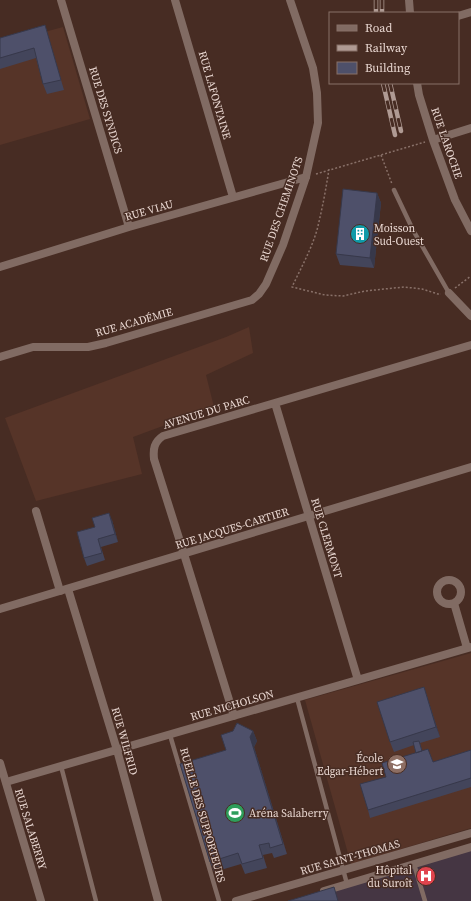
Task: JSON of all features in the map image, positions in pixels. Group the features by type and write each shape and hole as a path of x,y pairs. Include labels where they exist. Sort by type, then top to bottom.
{"street":[{"name":"RUE DES SYNDICS","path":"61,0 129,227"},
{"name":"RUE LAFONTAINE","path":"175,0 233,197"},
{"name":"RUE DES CHEMINOTS","path":"266,284 283,245 306,177 318,122 317,93 313,68 290,0"},
{"path":"410,0 410,12"},
{"path":"459,16 471,12"},
{"name":"RUE LAROCHE","path":"417,84 419,95 433,140 455,200 471,231"},
{"path":"433,140 471,128"},
{"name":"RUE VIAU","path":"0,267 129,227 306,177"},
{"name":"RUE ACADÉMIE","path":"0,357 33,347 88,346 106,343 252,300 259,294 266,284"},
{"path":"449,293 471,316"},
{"name":"AVENUE DU PARC","path":"234,716 154,459 153,449 157,440 163,436 471,345"},
{"name":"RUE CLERMONT","path":"275,403 358,680"},
{"name":"RUE JACQUES-CARTIER","path":"0,609 471,467"},
{"path":"36,511 60,591"},
{"name":"RUE WILFRID","path":"68,589 117,750 158,901"},
{"path":"454,603 469,648"},
{"name":"RUE NICHOLSON","path":"3,783 469,648"},
{"name":"RUE SALABERRY","path":"0,763 3,783 41,901"},
{"name":"RUE SAINT-THOMAS","path":"236,901 471,833"},
{"path":"318,892 471,847"}],"lane":[{"path":"394,190 413,230 449,293"},
{"path":"297,698 347,884"},
{"name":"RUELLE DES SUPPORTEURS","path":"170,734 219,901"},
{"path":"62,766 96,901"},
{"path":"414,864 425,901"}],"path":[{"path":"306,177 329,169 433,140"},
{"path":"382,155 394,190"},
{"path":"329,169 316,231 292,287 325,295 343,296 365,290 404,287 422,289 438,294 449,293 471,276"}],"shaded area":[{"path":"63,27 90,119 0,145 0,44"},
{"path":"249,327 253,353 206,375 214,407 133,437 142,474 36,501 5,418 226,337"},
{"name":"École Edgar-Hébert","path":"471,653 471,828 351,864 305,700"},
{"name":"Hôpital du Suroît","path":"471,850 471,901 293,901"}],"building":[{"path":"45,25 61,80 43,84 34,48 0,58 0,38"},
{"name":"Moisson Sud-Ouest","path":"343,189 377,193 370,258 336,254"},
{"path":"109,513 115,534 98,539 102,553 84,558 77,532 95,527 92,518"},
{"path":"424,687 436,727 390,742 377,702"},
{"name":"Aréna Salaberry","path":"237,723 253,731 250,737 283,844 270,848 269,843 259,845 263,858 242,864 238,853 210,862 180,764 226,750 221,735 233,731"},
{"path":"419,741 422,751 416,753 413,742"},
{"path":"428,749 433,762 471,750 471,778 368,810 360,784 386,777 382,763"},
{"path":"334,887 338,901 288,901"}],"railway":[{"path":"376,0 376,12"},
{"path":"382,0 382,12"},
{"path":"383,84 395,135"},
{"path":"390,84 401,131"}],"place":[{"name":"Moisson Sud-Ouest","path":"360,234"},
{"name":"École Edgar-Hébert","path":"397,764"},
{"name":"Aréna Salaberry","path":"235,813"},
{"name":"Hôpital du Suroît","path":"426,876"}]}
